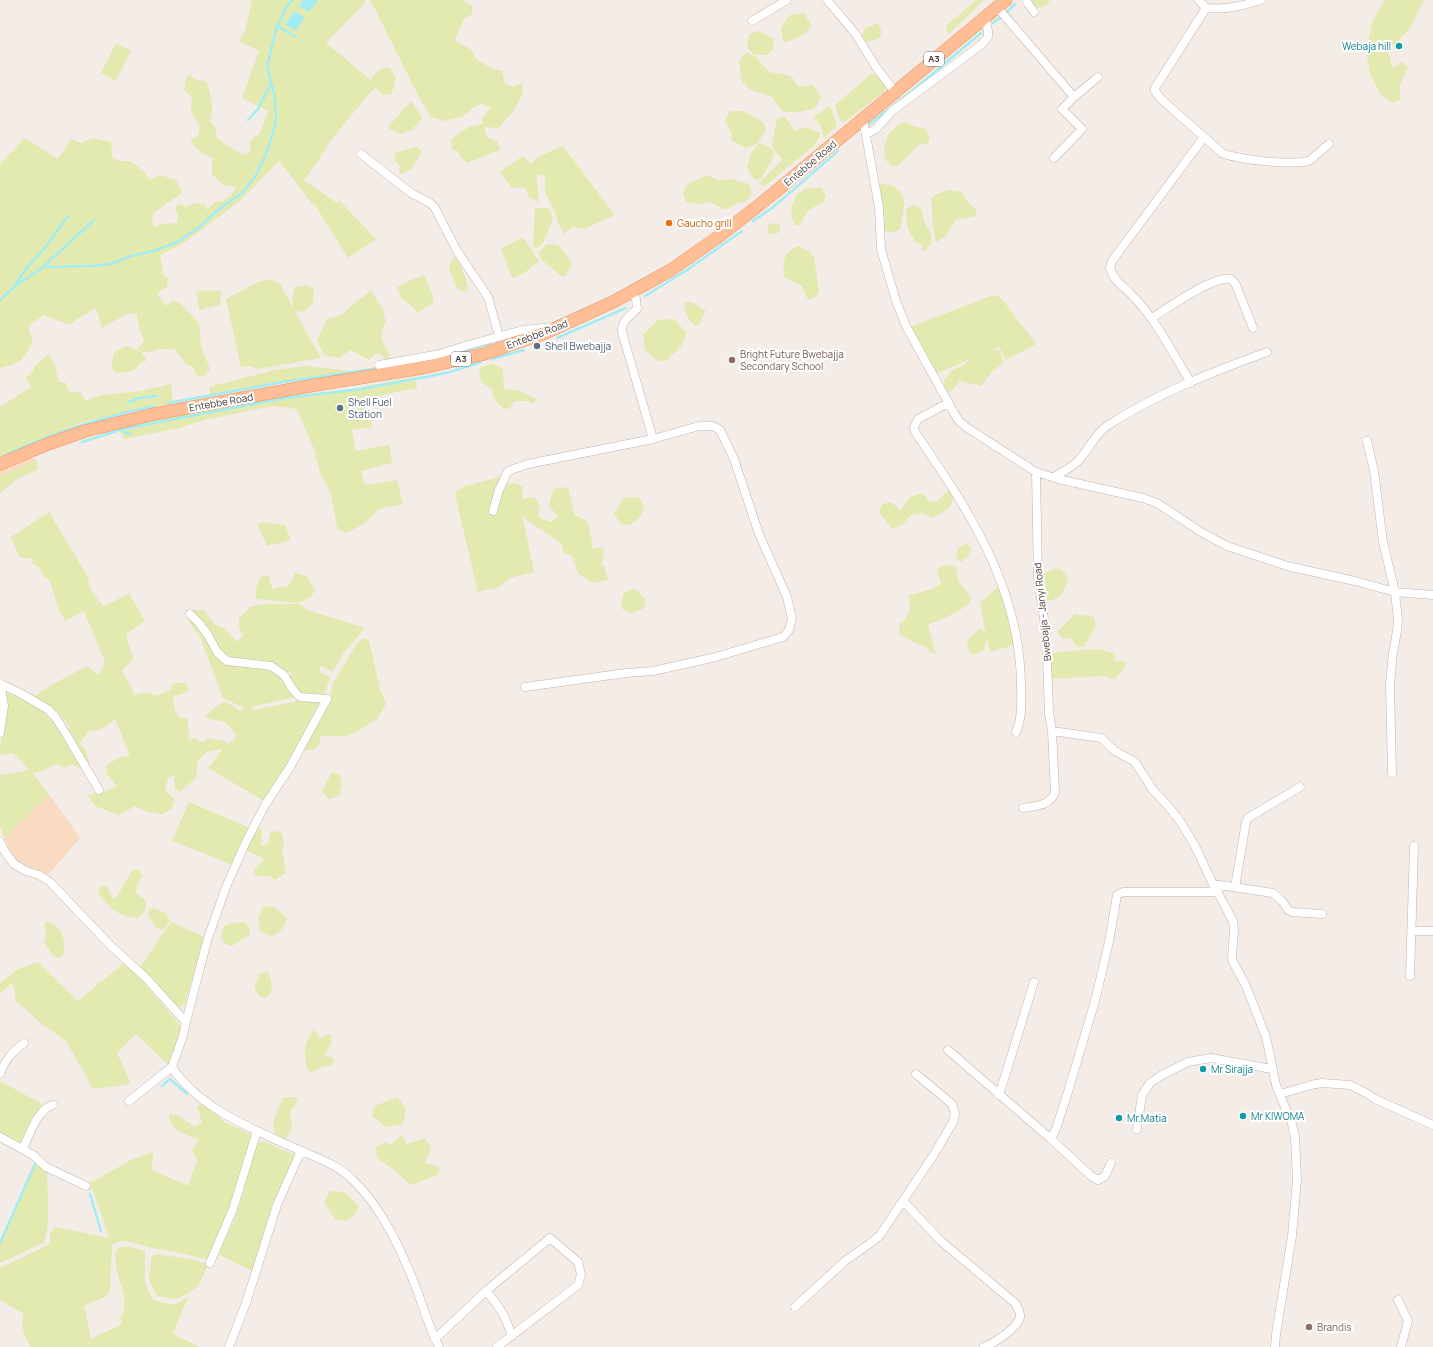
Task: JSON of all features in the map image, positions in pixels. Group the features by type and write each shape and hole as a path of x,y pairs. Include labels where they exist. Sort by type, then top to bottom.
{"main road":[{"name":"Entebbe Road","path":"0,464 48,444 111,424 154,414 235,399 422,368 484,354 533,338 561,326 613,302 671,270 721,235 774,193 1001,3"}],"street":[{"path":"752,21 787,0"},
{"path":"827,0 856,33 876,67 895,92"},
{"path":"1199,0 1206,8 1223,9 1235,8 1261,0"},
{"path":"1028,2 1034,12"},
{"path":"1001,3 1074,97"},
{"path":"1206,8 1155,88 1155,91 1161,99 1222,153 1229,156 1246,159 1296,163 1309,160 1329,144"},
{"path":"866,134 876,129 892,111 981,45 988,37 985,17"},
{"path":"1054,158 1082,128 1062,109 1098,77"},
{"path":"863,119 879,207 881,249 901,316 948,403 959,421 966,427 1036,472 1053,478 1142,498 1157,503 1201,532 1227,546 1287,566 1355,581 1395,592 1433,595"},
{"path":"1191,382 1152,318 1131,293 1113,277 1110,267 1112,261 1204,137"},
{"path":"362,154 411,193 430,203 435,208 457,251 488,297 499,336"},
{"path":"1152,318 1195,290 1224,279 1230,279 1233,280 1236,285 1253,328"},
{"path":"632,292 637,303 637,308 624,322 622,332 653,439"},
{"path":"379,365 440,354 523,330 561,326"},
{"path":"1053,478 1080,460 1098,434 1106,427 1160,396 1232,365 1267,352"},
{"path":"948,403 918,419 914,427 915,432 948,480 972,519 992,557 1001,581 1012,615 1017,637 1021,668 1021,721 1016,732"},
{"path":"493,512 499,490 508,471 528,464 653,439 699,426 713,426 720,430 734,460 759,534 787,597 792,619 789,630 783,637 712,658 654,671 626,673 525,687"},
{"path":"1367,441 1374,471 1383,542 1395,592 1397,631 1390,684 1392,773"},
{"name":"Bwebajja - Janyi Road","path":"1023,808 1050,802 1055,792 1052,731 1049,713 1046,632 1038,578 1036,472"},
{"path":"129,1101 172,1067 183,1036 207,941 226,887 245,844 265,805 290,767 327,699 300,697 293,690 284,675 271,666 227,661 218,652 199,623 190,614"},
{"path":"0,684 4,706 0,733"},
{"path":"0,684 20,693 49,710 63,728 99,790"},
{"path":"1052,731 1101,738 1115,751 1135,762 1153,790 1180,821 1195,846 1233,921 1233,962 1244,982 1262,1025 1276,1086 1292,1124 1295,1137 1297,1180 1292,1236 1275,1347"},
{"path":"1235,888 1246,822 1248,818 1300,787"},
{"path":"0,842 14,864 26,871 39,875 50,882 110,945 146,978 186,1022"},
{"path":"1410,976 1414,846"},
{"path":"1213,884 1273,893 1283,902 1288,910 1292,912 1322,914"},
{"path":"1051,1139 1068,1094 1095,1001 1110,942 1117,895 1123,892 1218,892"},
{"path":"1412,931 1433,931"},
{"path":"999,1094 1034,982"},
{"path":"0,1074 9,1055 24,1043"},
{"path":"948,1050 1051,1139 1091,1176 1098,1180 1105,1176 1111,1163"},
{"path":"1137,1129 1142,1095 1150,1083 1188,1062 1211,1058 1272,1069"},
{"path":"172,1067 180,1078 198,1095 220,1111 257,1131 301,1151 328,1161 354,1181 383,1218 404,1260 439,1347"},
{"path":"795,1307 845,1261 880,1235 933,1156 953,1122 955,1114 952,1104 916,1074"},
{"path":"1280,1094 1311,1084 1322,1083 1350,1086 1433,1125"},
{"path":"23,1148 41,1112 46,1107 53,1105"},
{"path":"210,1262 233,1209 257,1131"},
{"path":"0,1137 23,1148 38,1158 46,1167 86,1186"},
{"path":"229,1347 246,1303 278,1205 301,1151"},
{"path":"903,1202 942,1242 1015,1303 1020,1311 1021,1317 1017,1324 996,1345 984,1347"},
{"path":"435,1339 486,1290 550,1238 578,1262 580,1275 578,1285 496,1347"},
{"path":"486,1290 499,1305 512,1336"},
{"path":"1398,1300 1408,1320 1401,1347"}],"green space":[{"path":"252,0 303,0 299,6 309,12 318,0 364,0 365,3 326,43 372,81 372,77 382,68 390,68 396,78 394,87 391,94 383,95 375,87 330,141 304,180 337,203 339,200 376,239 348,258 315,205 312,204 279,161 240,201 182,244 160,255 164,276 168,278 167,287 157,293 166,306 171,301 179,302 199,323 201,346 210,369 204,376 197,376 193,367 187,365 174,349 158,349 150,352 141,352 146,358 146,361 140,363 138,367 132,371 115,373 112,367 112,362 115,351 127,346 140,351 138,348 144,341 138,323 137,314 128,313 102,328 96,308 70,325 43,315 28,327 33,341 24,357 17,363 0,368 0,164 25,138 58,159 71,139 81,143 93,138 111,142 112,156 118,161 131,161 146,174 149,180 160,175 176,180 182,193 153,213 152,221 154,227 162,224 177,223 178,215 175,209 178,204 187,207 194,203 205,205 206,210 217,201 222,202 231,195 236,187 223,185 212,174 212,164 214,158 203,154 190,141 198,136 200,127 191,111 192,98 184,90 186,78 190,75 197,80 206,81 211,101 212,112 210,121 215,127 217,138 239,153 246,155 251,151 249,142 256,135 259,135 268,111 242,98 259,51 239,41 245,31"},
{"path":"369,0 464,0 466,3 472,5 472,14 464,19 455,40 473,51 475,58 491,68 502,71 505,84 512,87 522,83 522,95 512,113 499,128 484,127 487,137 498,142 500,150 467,163 460,156 458,151 452,149 451,139 469,127 483,124 482,118 491,108 481,104 473,108 462,117 443,121 431,117 420,99 375,9"},
{"path":"976,0 985,0 949,34 946,30 947,25"},
{"path":"1031,0 1050,0 1047,5 1040,8 1031,6"},
{"path":"1385,0 1424,0 1411,26 1389,52 1392,68 1402,62 1408,67 1400,84 1400,100 1393,103 1380,94 1370,74 1366,50 1373,20"},
{"path":"804,13 812,26 799,37 783,42 781,28 790,15"},
{"path":"878,23 881,29 881,36 876,40 866,42 862,36 865,28"},
{"path":"759,31 774,39 773,49 768,55 755,55 747,48 749,34"},
{"path":"116,43 131,51 116,81 101,73"},
{"path":"746,52 756,57 769,72 791,76 799,87 813,85 821,97 815,108 800,112 783,112 771,96 751,90 742,81 739,62"},
{"path":"871,74 878,74 888,85 884,92 843,123 839,119 835,105"},
{"path":"411,101 423,118 410,131 400,134 391,130 388,127"},
{"path":"830,106 837,126 824,138 820,125 813,117"},
{"path":"730,111 743,111 763,122 766,130 757,144 746,148 731,140 732,135 725,120"},
{"path":"785,117 795,131 806,127 821,133 815,145 765,186 763,186 759,183 782,160 772,147 777,118"},
{"path":"906,122 915,127 925,129 930,138 928,143 918,145 899,165 892,167 885,159 884,150 888,135 898,125"},
{"path":"759,143 769,147 774,153 771,163 761,179 756,180 751,175 747,167 751,153"},
{"path":"563,146 615,215 584,229 572,227 564,234 545,193 545,176 537,174 539,194 538,202 529,198 525,187 512,188 500,172 523,156 531,164 539,156"},
{"path":"416,147 422,151 412,169 399,175 400,166 394,159 396,152"},
{"path":"707,175 718,180 732,179 749,184 752,194 745,202 738,203 725,210 710,202 698,204 686,202 683,192 688,184"},
{"path":"881,184 898,189 902,194 904,206 900,230 894,232 884,231 881,227 885,220 878,186"},
{"path":"807,188 821,188 826,195 823,203 811,209 806,214 800,225 795,226 791,206 794,203 796,195"},
{"path":"950,190 961,192 970,205 976,209 976,216 956,220 945,237 936,242 931,199 936,194"},
{"path":"914,205 921,208 925,224 931,233 931,244 925,251 922,251 923,246 914,239 907,226 906,209"},
{"path":"535,208 549,208 553,220 543,243 538,248 533,246"},
{"path":"776,223 780,226 780,231 776,234 769,233 767,230 769,224"},
{"path":"523,237 539,261 523,274 512,278 501,249"},
{"path":"547,244 558,245 571,261 571,267 565,276 561,276 540,258 539,252"},
{"path":"797,246 807,250 814,257 819,291 816,297 809,300 802,286 784,277 784,258"},
{"path":"453,257 457,258 464,275 468,288 467,291 462,292 456,287 449,268"},
{"path":"425,275 434,303 417,313 412,306 401,298 397,287"},
{"path":"273,280 280,284 294,309 292,300 295,287 307,285 314,290 313,303 305,311 295,312 321,358 258,369 249,366 241,367 226,299 260,281"},
{"path":"204,290 221,291 220,305 199,310 196,292"},
{"path":"371,290 383,310 386,323 381,336 390,355 388,360 385,360 380,353 375,354 369,360 350,350 340,358 324,355 317,340 327,319 341,315"},
{"path":"991,296 998,296 1002,299 1036,344 1006,360 999,347 991,350 999,350 1003,363 992,372 981,386 960,381 950,392 945,389 944,380 952,370 964,365 970,359 936,374 910,327"},
{"path":"684,301 694,303 706,311 698,326 689,319 686,313"},
{"path":"674,319 687,333 682,345 667,360 657,361 645,350 643,335 658,320"},
{"path":"49,354 55,366 59,382 66,383 69,393 80,392 86,401 101,395 140,391 171,384 173,403 77,424 0,460 0,407 31,387 25,377 30,375 36,365"},
{"path":"492,364 503,369 504,389 520,391 536,399 534,404 525,401 515,401 509,409 502,408 493,397 492,389 481,382 479,368"},
{"path":"306,366 351,371 210,395 209,387 274,370"},
{"path":"415,377 417,388 367,398 372,427 352,430 356,451 389,445 392,463 361,471 365,485 397,480 403,504 379,509 365,523 347,533 338,530 330,492 320,473 314,449 297,409 272,406 205,420 179,428 124,439 118,428 158,419 295,395 346,390"},
{"path":"37,460 38,470 17,479 0,493 0,475"},
{"path":"502,476 504,485 516,483 523,487 522,499 534,497 539,503 539,518 551,522 558,516 549,508 554,489 568,487 574,514 588,522 592,543 591,549 599,547 604,550 601,565 604,566 608,580 592,583 578,573 572,556 564,553 561,543 528,521 522,514 534,572 510,578 497,588 478,593 455,494 463,487"},
{"path":"949,490 953,494 954,498 948,509 932,518 923,513 911,515 902,525 892,529 879,512 882,504 892,502 900,511 910,497 922,493 930,502 936,502"},
{"path":"624,497 640,498 644,506 641,516 630,525 621,524 614,514"},
{"path":"49,512 88,577 90,589 104,607 129,593 145,621 126,634 133,659 122,670 135,695 147,692 157,696 170,690 174,683 185,683 189,689 186,693 173,696 175,710 180,719 187,718 189,733 188,741 196,738 202,743 208,738 227,742 227,746 237,736 225,722 205,718 210,711 224,701 241,711 244,708 223,698 200,637 189,622 186,610 204,610 214,624 224,628 237,642 243,635 239,628 239,619 250,607 262,604 299,604 310,611 365,628 343,654 332,672 321,665 319,672 330,677 325,693 320,696 302,695 288,676 292,674 289,671 284,673 282,677 297,697 251,707 254,710 303,700 329,703 333,683 354,648 360,640 365,638 369,641 380,689 386,704 377,719 346,736 319,736 321,741 315,749 305,750 300,742 286,769 264,801 208,768 223,749 207,752 198,760 196,778 180,792 175,789 174,775 168,778 165,790 175,800 172,809 161,815 135,806 119,815 95,806 88,796 94,793 101,793 117,786 106,773 107,765 120,757 130,756 115,719 103,728 96,731 89,731 80,743 87,753 90,764 86,771 71,764 64,768 58,764 33,774 49,794 4,838 0,825 0,775 29,770 13,753 0,755 4,725 3,691 37,706 53,722 67,741 69,726 61,716 54,708 32,698 55,683 87,666 97,675 100,673 105,662 84,611 65,621 58,607 50,581 43,576 40,568 32,563 33,558 20,558 11,537"},
{"path":"265,522 285,525 291,540 267,546 257,524"},
{"path":"967,543 971,549 968,556 961,562 956,558 958,548"},
{"path":"943,565 956,566 958,581 972,599 958,611 928,625 936,654 931,653 924,645 915,643 900,634 899,624 908,615 910,605 909,595 933,589 941,584 937,570"},
{"path":"1059,568 1068,577 1065,587 1059,597 1045,601 1042,586 1043,573"},
{"path":"295,573 307,576 315,590 310,598 298,603 256,599 256,588 261,575 269,576 272,589 282,586 288,587"},
{"path":"1000,585 1015,645 990,652 987,638 984,650 974,655 969,652 967,640 981,628 986,635 980,603"},
{"path":"633,588 645,598 645,606 641,610 629,613 621,608 623,594"},
{"path":"1075,614 1094,617 1096,626 1084,647 1077,647 1071,638 1061,638 1058,631"},
{"path":"1095,649 1115,653 1115,661 1124,661 1126,665 1124,669 1115,679 1109,679 1107,676 1051,679 1050,653"},
{"path":"332,772 340,774 342,785 339,796 329,799 322,791"},
{"path":"189,802 250,828 258,826 262,830 261,846 268,844 271,831 281,832 284,843 282,850 286,873 275,880 269,876 257,876 253,872 264,859 249,852 244,843 233,865 172,841"},
{"path":"132,870 139,870 143,876 138,883 136,893 145,900 146,910 138,918 125,916 115,911 98,893 100,886 107,886 113,899 118,895"},
{"path":"264,906 274,907 287,918 284,927 275,935 269,936 260,931 258,917"},
{"path":"150,908 162,912 169,918 170,921 163,930 156,928 148,915"},
{"path":"47,921 57,927 62,934 64,955 59,959 52,954 44,943 46,936 44,925"},
{"path":"171,922 205,937 185,1003 181,1007 173,1005 140,967"},
{"path":"237,922 246,922 250,930 249,935 232,946 225,944 221,937 224,926"},
{"path":"38,962 78,1001 125,962 173,1016 181,1029 169,1066 136,1034 117,1053 131,1084 93,1089 66,1041 38,1021 15,1001 15,990 12,983 0,994 0,983 18,969"},
{"path":"268,972 272,986 270,992 265,998 259,996 254,987 261,973"},
{"path":"314,1029 320,1039 328,1034 332,1036 331,1043 324,1057 331,1056 334,1061 332,1065 322,1067 313,1072 308,1071 305,1059 305,1049"},
{"path":"0,1081 42,1104 22,1143 0,1132"},
{"path":"283,1097 296,1097 298,1101 290,1112 291,1127 285,1140 275,1134 273,1122"},
{"path":"397,1097 406,1108 403,1124 386,1127 372,1116 375,1106"},
{"path":"200,1104 206,1106 226,1123 250,1134 251,1138 243,1171 210,1260 131,1242 119,1241 112,1245 110,1291 107,1296 84,1306 91,1339 122,1324 120,1317 125,1306 125,1299 117,1272 116,1251 120,1247 131,1247 145,1251 145,1283 153,1300 174,1305 188,1297 173,1334 200,1347 30,1347 22,1327 24,1314 0,1300 0,1268 50,1244 50,1233 56,1227 109,1238 90,1183 131,1160 153,1152 152,1170 188,1186 197,1160 192,1151 199,1139 175,1128 170,1120 169,1114 177,1115 195,1127 202,1122 197,1107"},
{"path":"402,1135 407,1144 425,1138 431,1148 425,1163 440,1167 438,1175 411,1185 393,1169 377,1158 376,1147 385,1142 390,1145"},
{"path":"263,1141 297,1156 254,1272 218,1254 235,1219 256,1147 259,1142"},
{"path":"37,1163 47,1171 48,1220 45,1238 43,1243 0,1263 0,1243 35,1164"},
{"path":"330,1191 344,1192 359,1206 354,1215 346,1221 335,1219 324,1202"},
{"path":"154,1254 191,1259 208,1264 199,1285 188,1294 175,1299 157,1296 149,1280 151,1260"}],"sand":[{"path":"28,457 37,460 0,475 0,470"},
{"path":"49,794 80,838 49,874 21,864 13,857 4,838"}],"water":[{"path":"303,0 318,0 309,12 299,6"},
{"path":"294,11 305,17 296,31 285,25"}],"waterway":[{"path":"43,267 111,264 131,256 154,251 179,241 198,228 218,210 243,192 255,177 266,154 276,123 275,97 267,66 277,26 292,0"},
{"path":"993,23 1015,4"},
{"path":"277,26 296,37"},
{"path":"867,126 912,91 981,33"},
{"path":"248,120 258,109 271,84"},
{"path":"753,221 772,208 838,151"},
{"path":"15,285 68,216"},
{"path":"0,300 14,287 43,267 94,220"},
{"path":"645,296 687,270 742,231"},
{"path":"557,338 626,308"},
{"path":"454,354 491,343"},
{"path":"492,359 524,350"},
{"path":"123,429 285,398 361,389 426,377 450,372 481,362"},
{"path":"168,403 289,381 380,368"},
{"path":"129,402 139,398 157,396"},
{"path":"4,456 40,440 78,426 115,415 154,406"},
{"path":"82,442 123,429 125,433 130,433"},
{"path":"162,1086 170,1079 187,1094"},
{"path":"0,1243 35,1164 39,1164"},
{"path":"90,1194 101,1231"}],"place":[{"name":"Webaja hill","path":"1399,46"},
{"name":"Gaucho grill","path":"669,223"},
{"name":"Shell Bwebajja","path":"537,346"},
{"name":"Bright Future Bwebajja Secondary School","path":"732,360"},
{"name":"Shell Fuel Station","path":"340,408"},
{"name":"Mr Sirajja","path":"1203,1069"},
{"name":"Mr KIWOMA","path":"1243,1116"},
{"name":"Mr.Matia","path":"1119,1118"},
{"name":"Brandis","path":"1309,1327"}]}
